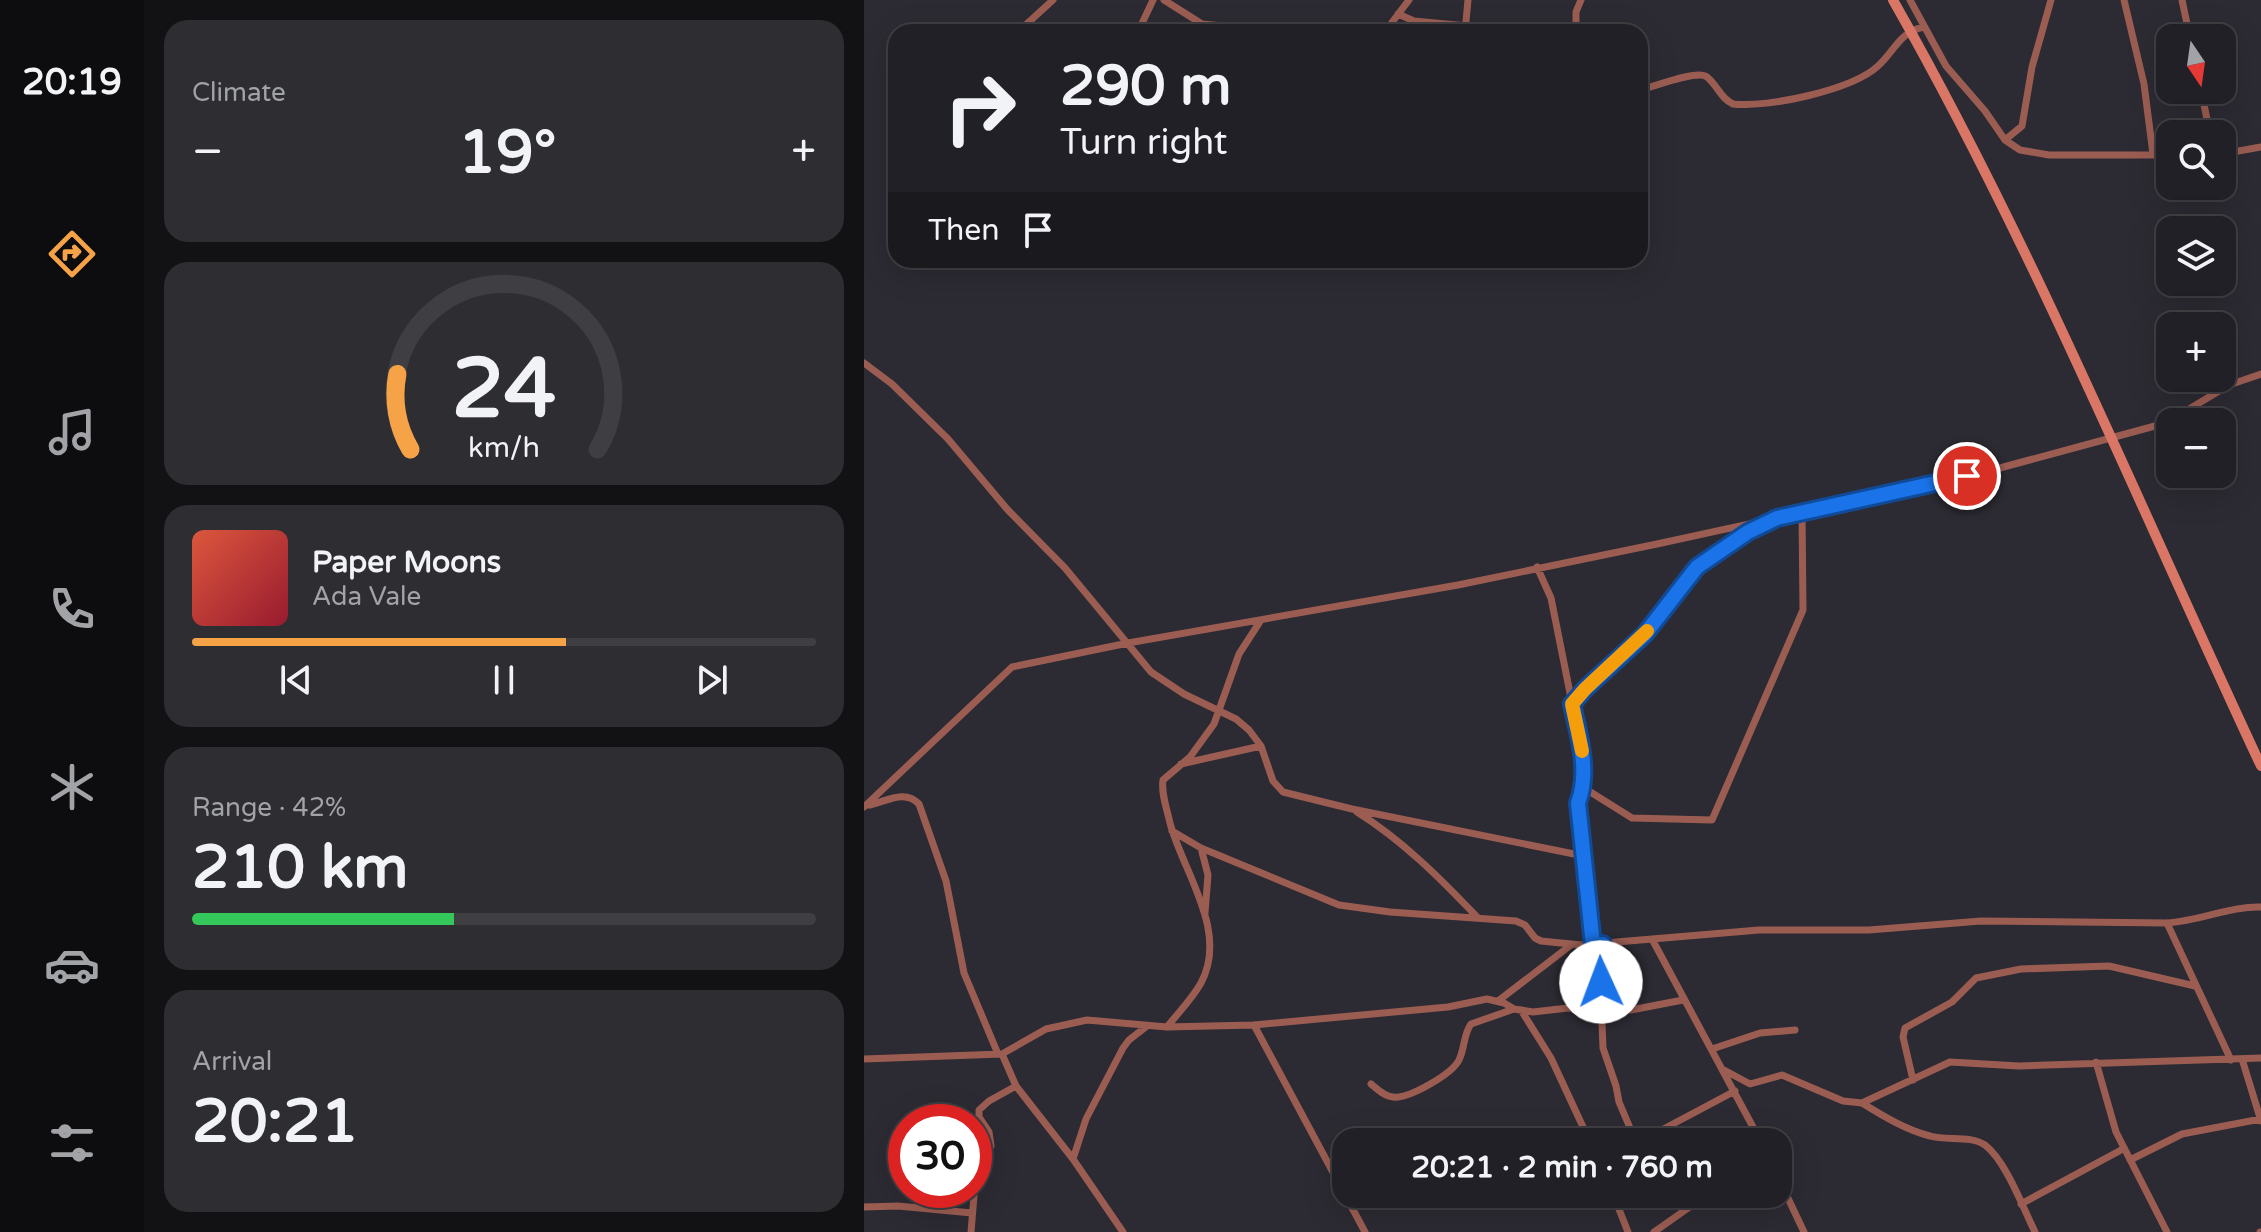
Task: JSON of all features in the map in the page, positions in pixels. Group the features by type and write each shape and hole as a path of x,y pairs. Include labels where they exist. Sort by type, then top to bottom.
{"street":[{"path":"1027,24 1053,0"},
{"path":"1142,24 1153,0"},
{"path":"1164,0 1202,24"},
{"path":"1392,24 1409,0"},
{"path":"1466,24 1468,0"},
{"path":"1576,24 1576,12 1581,0"},
{"path":"1893,0 1991,186 2068,345 2261,766"},
{"path":"1910,0 1946,66 1985,111 2005,140 2020,150 2049,155 2156,154"},
{"path":"2005,140 2022,126 2032,67 2051,0"},
{"path":"2124,0 2142,73 2153,154"},
{"path":"2182,0 2187,24"},
{"path":"1398,14 1434,24"},
{"path":"1648,88 1699,74 1708,78 1723,98 1733,104 1829,90 1871,71 1904,34 1924,27"},
{"path":"2236,151 2261,147"},
{"path":"864,363 892,384 948,439 1007,509 1065,568 1151,672 1184,694 1236,719 1261,746 1273,781 1283,792 1584,856"},
{"path":"865,807 1012,667 1128,643 1458,585 1974,475 2171,420 2216,391 2261,374"},
{"path":"1584,788 1632,818 1712,820 1803,610 1802,512"},
{"path":"1572,704 1645,634 1697,567 1726,546 1777,518"},
{"path":"1537,567 1551,598 1582,753 1584,788 1578,803 1593,945"},
{"path":"1205,915 1172,831 1162,784 1166,776 1190,757 1220,711 1239,654 1261,620"},
{"path":"1180,764 1261,746"},
{"path":"865,807 904,795 914,798 919,804 946,881 964,973 1000,1054 1016,1086 1073,1159 1123,1232"},
{"path":"1352,809 1378,825 1452,890 1478,918"},
{"path":"1172,831 1201,848 1339,905 1521,922 1541,941 1571,945 1759,930 1869,930 1981,921 2167,923 2195,921 2239,909 2261,907"},
{"path":"1167,1027 1196,991 1205,974 1209,945 1205,915 1208,875 1201,848"},
{"path":"1208,875 1221,856"},
{"path":"2167,923 2231,1060"},
{"path":"1652,939 1754,1128"},
{"path":"1603,944 1603,1048 1619,1102 1631,1128"},
{"path":"1498,1001 1571,945"},
{"path":"1913,1080 1903,1037 1905,1028 1952,1002 1980,977 2021,969 2109,966 2195,986"},
{"path":"864,1059 1000,1054 1027,1038 1066,1024 1105,1021 1167,1027 1254,1025 1448,1007 1487,999 1533,1012 1601,1008 1631,1010 1683,1000"},
{"path":"1371,1084 1387,1096 1397,1097 1432,1083 1452,1070 1458,1062 1465,1034 1471,1024 1517,1009"},
{"path":"1517,1009 1551,1058 1584,1128"},
{"path":"1254,1025 1365,1232"},
{"path":"1073,1159 1086,1119 1123,1048 1147,1026"},
{"path":"1712,1049 1760,1033 1795,1030"},
{"path":"1862,1103 1950,1062 1998,1066 2261,1058"},
{"path":"2130,1160 2182,1134 2261,1120 2242,1059"},
{"path":"2096,1062 2123,1149 2167,1232"},
{"path":"1724,1070 1750,1084 1782,1075 1843,1101 1862,1103 1887,1119 1928,1136 1975,1140 1983,1144 1997,1159 2035,1232"},
{"path":"971,1232 975,1184 991,1146 989,1132 979,1117 979,1110 1016,1086"},
{"path":"1664,1128 1735,1091"},
{"path":"2021,1204 2123,1149"},
{"path":"864,1207 898,1206 972,1213"},
{"path":"1792,1207 1804,1232"},
{"path":"1619,1208 1628,1232"},
{"path":"1654,1232 1688,1208"}],"slow traffic":[{"path":"1582,751 1572,704 1647,631"}],"route":[{"path":"1601,982 1603,944 1593,945 1578,803 1584,788 1584,773 1572,704 1610,664 1645,634 1697,567 1748,532 1777,518 1967,476"}]}
